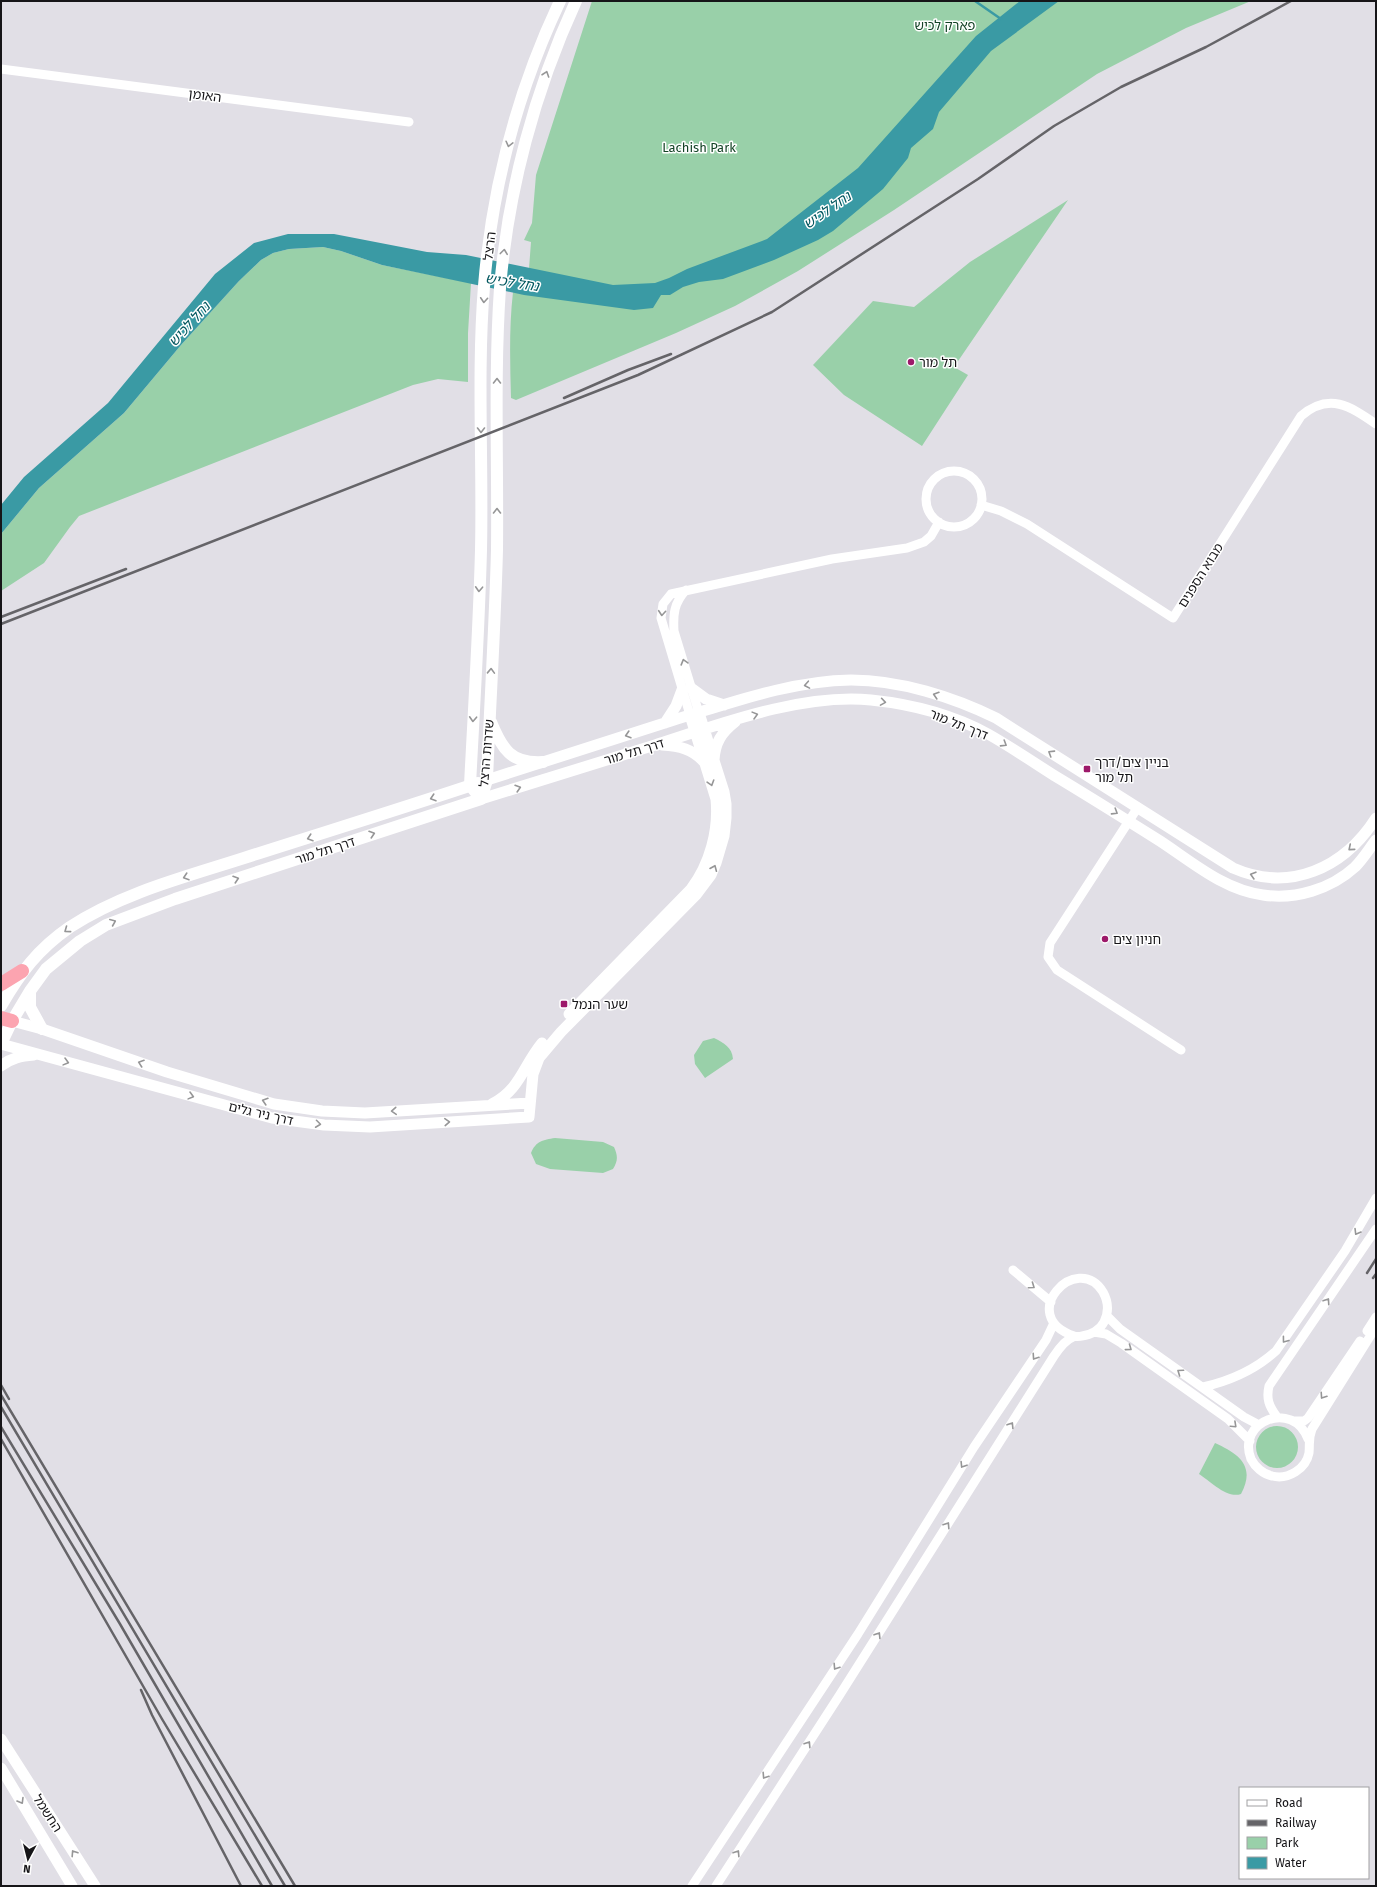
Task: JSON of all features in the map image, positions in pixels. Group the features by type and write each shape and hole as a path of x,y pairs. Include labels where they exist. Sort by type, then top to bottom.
{"highway":[{"path":"1,984 22,971"}],"main road":[{"name":"הרצל","path":"481,550 482,337 485,284 496,203 531,68 560,1"},
{"name":"הרצל","path":"497,550 498,337 500,286 511,206 535,111 552,56 576,1"},
{"name":"שדרות הרצל","path":"481,550 470,785 481,799"},
{"name":"שדרות הרצל","path":"481,799 487,780 497,550"},
{"path":"489,719 502,744 515,758 523,761 543,762"},
{"name":"דרך תל מור","path":"1,1006 22,971 42,950 69,928 114,903 171,882 487,780"},
{"name":"דרך תל מור","path":"1,1044 6,1020 46,969 65,952 106,925 128,915 481,799"},
{"path":"30,991 30,1007 42,1029"}],"street":[{"name":"האומן","path":"1,68 410,122"},
{"name":"מבוא הספנים","path":"981,505 1001,511 1021,520 1172,618 1301,416 1318,404 1338,404 1355,410 1376,424"},
{"path":"956,471 970,476 980,489 981,505 975,517 965,525 956,527 947,526 932,516 928,509 926,500 931,484 943,474 956,471"},
{"path":"524,1103 539,1058 561,1032 696,895 711,875 720,853 726,818 726,804 710,763 687,689 674,631 673,618 675,605 678,598 687,589 832,559 907,548 924,542 931,536 939,522"},
{"name":"דרך תל מור","path":"487,780 694,714 786,689 813,683 845,681 876,682 928,692 960,702 996,718 1234,868 1264,878 1291,878 1317,870 1344,854 1359,842 1376,818"},
{"path":"687,689 724,705"},
{"path":"665,723 687,689"},
{"name":"דרך תל מור","path":"481,799 700,731 790,706 816,701 846,699 874,700 924,710 954,719 988,734 1129,821 1225,883 1244,891 1262,895 1294,896 1324,886 1348,873 1357,865 1376,840"},
{"path":"489,1105 510,1092 518,1082 532,1055 545,1039 697,882 712,846 717,822 716,799 710,763 721,734 737,720"},
{"path":"656,745 686,748 710,763"},
{"path":"1138,807 1050,943 1048,957 1057,970 1181,1050"},
{"name":"דרך ניר גלים","path":"1,1044 272,1118 324,1125 370,1127 524,1118 524,1103 365,1113 322,1111 274,1104 166,1072 42,1029 6,1020"},
{"path":"1,1066 9,1060 20,1056 40,1055"},
{"path":"523,1071 524,1103"},
{"path":"1203,1387 1240,1376 1266,1361 1276,1351 1345,1251 1376,1198"},
{"path":"1277,1417 1269,1405 1267,1395 1269,1386 1376,1229"},
{"path":"1013,1270 1051,1302"},
{"path":"1072,1280 1088,1281 1101,1289 1106,1297 1108,1306 1107,1316 1104,1322 1094,1332 1081,1337 1066,1334 1054,1323 1050,1311 1051,1302 1057,1289 1064,1283 1072,1280"},
{"path":"1107,1316 1120,1329 1244,1417 1259,1425"},
{"path":"1376,1317 1308,1418 1304,1421 1294,1421 1277,1417 1270,1418 1254,1430 1250,1441 1250,1453 1256,1467 1270,1476 1280,1477 1293,1474 1304,1463 1308,1453 1308,1439 1318,1418 1376,1327"},
{"path":"692,1886 858,1634 970,1453 1046,1340 1054,1323"},
{"path":"1094,1332 1106,1334 1121,1342 1228,1419 1250,1441"},
{"path":"716,1886 839,1696 1054,1356 1065,1342 1074,1336"},
{"path":"1294,1421 1303,1429 1308,1439"},
{"name":"החשמל","path":"1,1739 95,1886"},
{"name":"החשמל","path":"1,1768 72,1886"}],"green space":[{"name":"Lachish Park","path":"592,1 1251,1 1186,28 1097,74 894,210 798,271 735,306 676,333 516,400 511,398 510,331 513,292 527,295 531,242 524,240 532,223 536,175"},
{"path":"1068,200 954,367 968,375 922,446 844,395 813,365 873,301 914,307 970,262"},
{"path":"323,247 341,251 382,265 471,283 468,333 468,382 438,379 413,385 79,516 44,563 1,591 1,534 39,488 124,413 181,345 239,281 261,260 273,253 289,249"},
{"path":"714,1038 729,1048 733,1059 705,1078 695,1064 694,1055 703,1041"},
{"path":"555,1138 603,1142 614,1147 617,1158 615,1166 613,1169 603,1173 550,1169 536,1164 531,1153 535,1146 543,1140"},
{"path":"1277,1426 1292,1432 1298,1447 1292,1462 1277,1468 1262,1462 1256,1447 1262,1432"},
{"path":"1215,1443 1224,1447 1243,1462 1246,1468 1247,1476 1241,1494 1236,1495 1224,1492 1199,1474"}],"water":[{"name":"נחל לכיש","path":"1020,1 1059,1 991,51 939,112 933,129 911,148 908,158 883,189 833,231 818,240 774,260 723,279 699,282 683,287 670,295 661,295 653,308 634,310 524,295 382,265 341,251 323,247 289,249 273,253 261,260 239,281 181,345 124,413 39,488 1,534 1,505 24,477 108,403 215,274 254,243 288,234 334,234 427,252 466,255 613,285 655,283 687,269 767,239 858,168 976,36"}],"waterway":[{"path":"975,1 1001,19"}],"railway":[{"path":"1,624 638,375 772,312 978,179 1054,126 1121,87 1206,47 1291,1"},
{"path":"564,398 628,370 671,354"},
{"path":"1,617 126,569"},
{"path":"1367,1273 1376,1259"},
{"path":"1373,1278 1376,1274"},
{"path":"1,1385 9,1399"},
{"path":"1,1395 295,1886"},
{"path":"1,1407 285,1886"},
{"path":"1,1427 120,1624 272,1886"},
{"path":"1,1439 162,1719 262,1886"},
{"path":"141,1690 152,1715 241,1886"}],"place":[{"name":"תל מור","path":"911,362"},
{"name":"בניין צים/דרך תל מור","path":"1087,769"},
{"name":"חניון צים","path":"1105,939"},
{"name":"שער הנמל","path":"564,1004"}],"park label":[{"name":"פארק לכיש","path":"945,25"}]}
